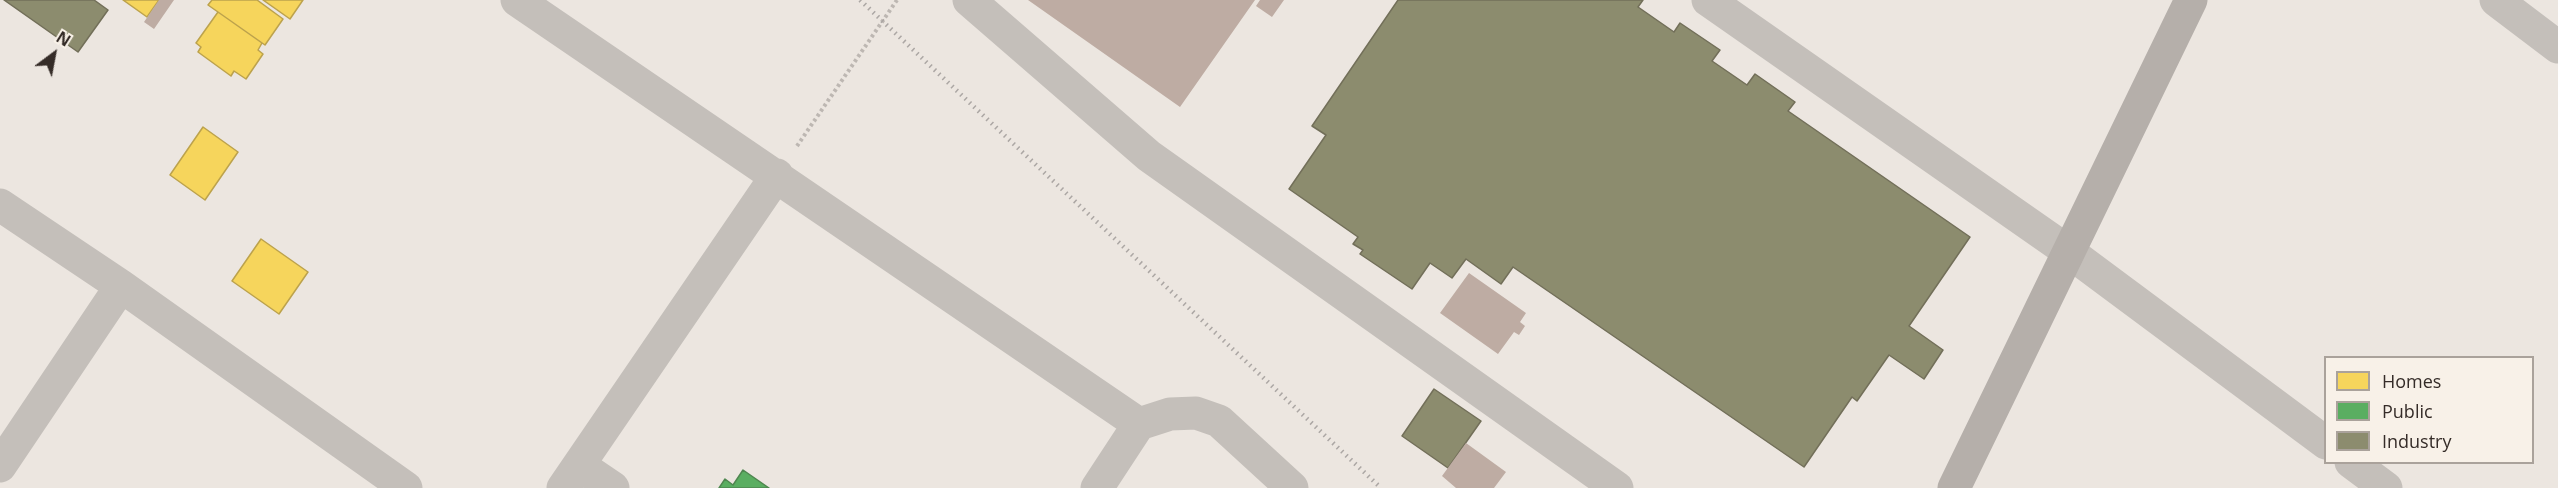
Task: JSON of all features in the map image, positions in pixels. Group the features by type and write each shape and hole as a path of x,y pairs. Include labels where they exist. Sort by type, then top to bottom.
{"street":[{"path":"517,0 777,175 1139,424"},
{"path":"969,0 1149,156 1617,488"},
{"path":"1708,0 2069,252 2324,442"},
{"path":"1954,488 2191,0"},
{"path":"2496,0 2558,47"},
{"path":"612,488 571,476 777,175"},
{"path":"0,205 121,286 406,488"},
{"path":"0,465 121,286"},
{"path":"1097,488 1139,424 1170,414 1196,413 1219,421 1292,488"},
{"path":"2355,464 2386,488"},
{"path":"0,479 13,488"}],"path":[{"path":"777,175 897,0"}],"building: Homes":[{"path":"123,0 159,0 147,17"},
{"path":"212,0 257,0 283,19 265,45 208,5"},
{"path":"263,0 303,0 290,19"},
{"path":"218,12 262,43 258,50 263,54 246,79 234,71 231,76 198,52 201,47 196,43"},
{"path":"203,127 238,152 205,200 170,175"},
{"path":"261,239 308,272 279,314 232,281"}],"building: Public":[{"path":"743,470 769,488 719,488 725,479 733,485"}],"building: Industry":[{"path":"4,0 94,0 108,10 78,52"},
{"path":"1398,0 1643,0 1638,7 1674,32 1680,23 1720,50 1712,61 1747,85 1755,74 1795,102 1788,111 1970,237 1909,326 1943,350 1924,379 1889,355 1857,401 1852,397 1804,467 1513,267 1501,284 1466,259 1452,278 1430,263 1412,289 1360,254 1363,250 1353,244 1358,237 1289,189 1326,135 1312,126"},
{"path":"1434,389 1481,421 1448,468 1402,436"}],"building: Other":[{"path":"159,0 174,0 154,29 144,22"},
{"path":"1028,0 1255,0 1180,107"},
{"path":"1260,0 1284,0 1272,17 1256,6"},
{"path":"1469,273 1526,313 1520,322 1525,326 1519,335 1514,332 1498,354 1440,313"},
{"path":"1466,443 1506,472 1494,488 1456,488 1442,476"}],"railway":[{"path":"860,0 1381,488"}]}
